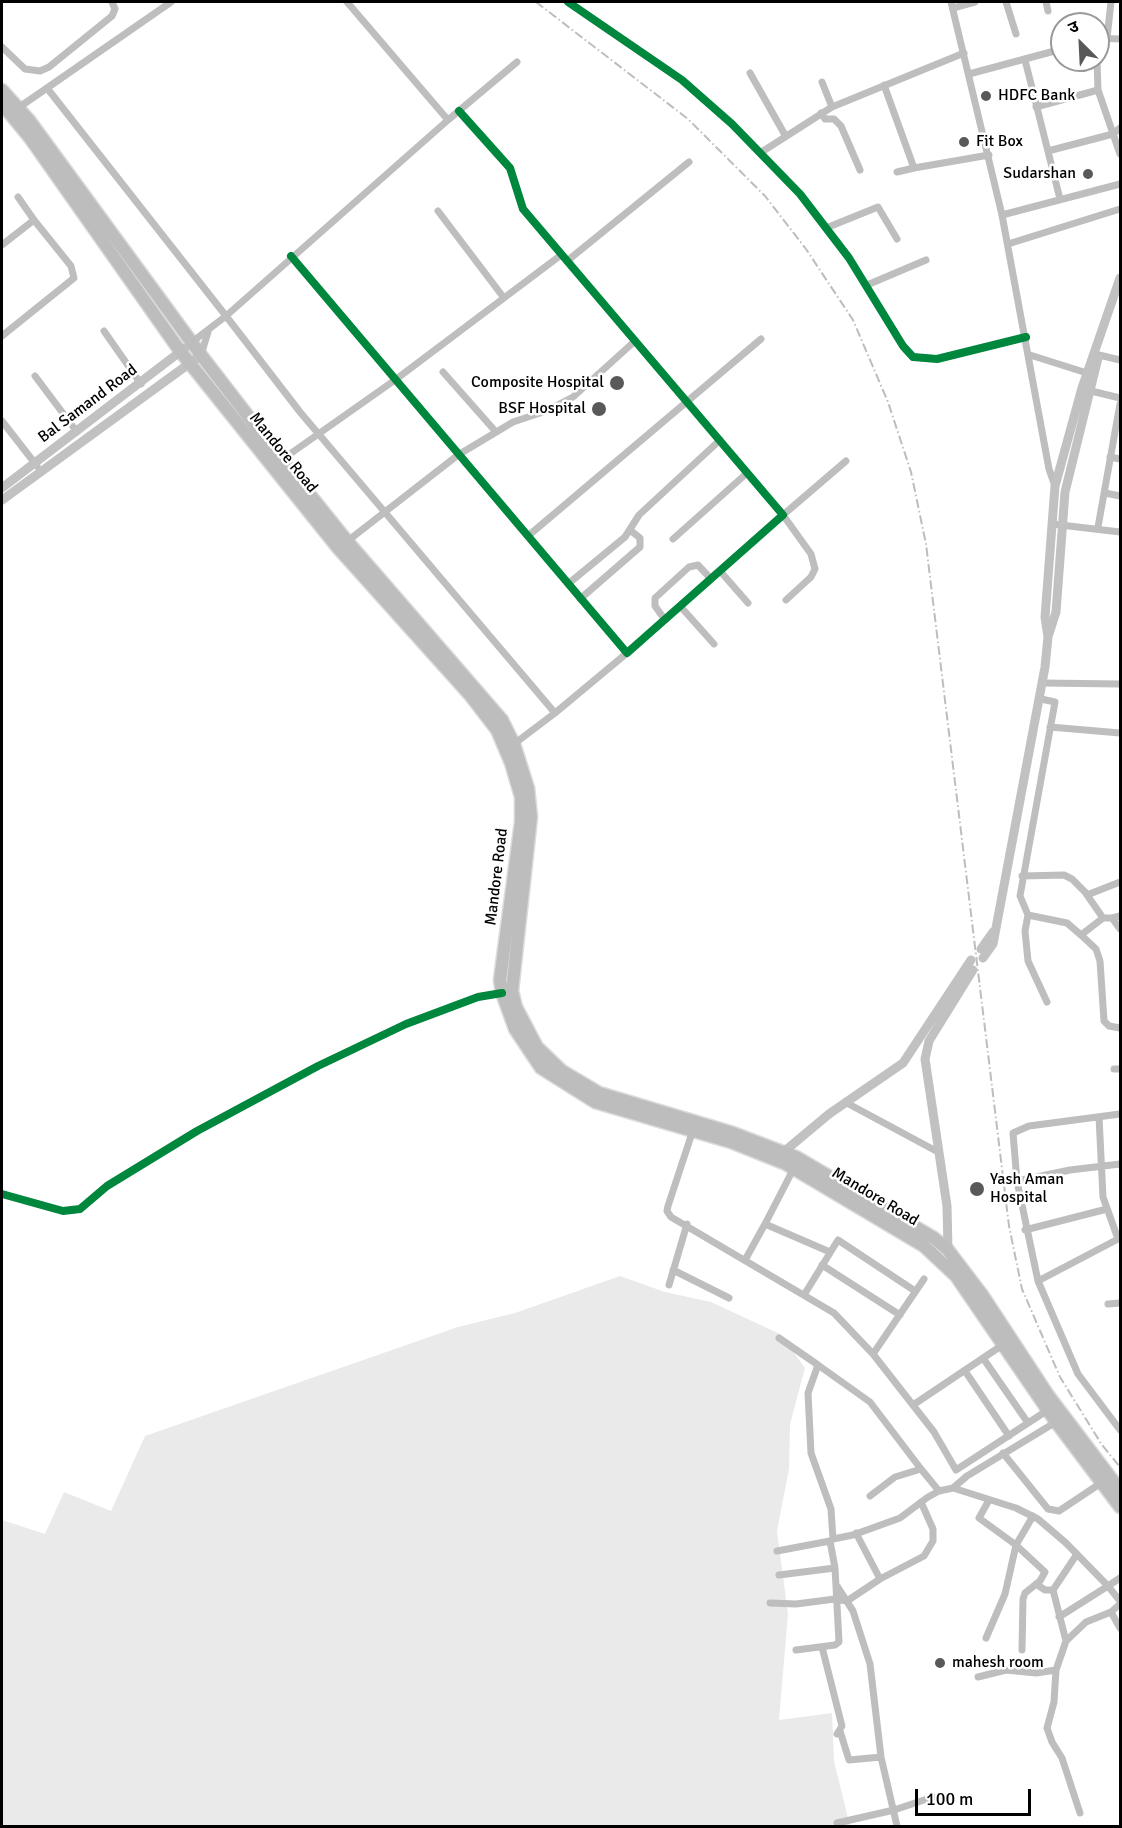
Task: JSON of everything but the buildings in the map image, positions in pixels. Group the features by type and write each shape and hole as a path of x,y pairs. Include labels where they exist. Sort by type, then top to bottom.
{"highway":[{"name":"Mandore Road","path":"2,90 18,108 192,342 277,464"},
{"name":"Mandore Road","path":"2,104 30,138 180,351 277,464 497,730 511,763 521,798 502,962 502,993 508,1014 529,1053 541,1068 555,1079 595,1102 797,1163 921,1230 948,1250 983,1296 1048,1395 1120,1490"},
{"name":"Mandore Road","path":"343,545 474,684 502,720 514,744 528,788 531,817 512,991 516,1007 537,1047 562,1071 599,1093 733,1133 779,1156"},
{"name":"Mandore Road","path":"797,1163 933,1253 956,1276 1056,1422 1120,1507"}],"main road":[{"path":"1057,524 1087,373 1120,278"},
{"path":"982,953 993,932 1041,699 1048,637 1054,621 1057,524 1055,486 1085,389 1120,293"},
{"name":"Bal Samand Road","path":"2,500 77,432 192,342"},
{"name":"Bal Samand Road","path":"2,488 37,467 201,355"},
{"path":"779,1156 845,1102 907,1059 971,960"},
{"path":"948,1250 947,1206 925,1074 926,1054 934,1033 973,970"}],"street":[{"path":"2,47 25,69 40,71 49,67 112,16 115,9 112,2"},
{"path":"18,108 171,2"},
{"path":"347,2 448,120"},
{"path":"568,2 682,80 732,124 800,194 867,285 903,346 919,359 937,359 1026,337"},
{"path":"975,2 952,5 1002,215 1030,355 1047,459 1055,486 1065,492"},
{"path":"1006,2 1016,34"},
{"path":"1046,2 1048,11"},
{"path":"760,153 832,107 964,53"},
{"path":"969,74 1050,53"},
{"path":"1025,60 1060,200"},
{"path":"192,342 208,332 291,256 517,62"},
{"path":"1097,72 1098,90 1120,154"},
{"path":"750,73 785,135"},
{"path":"822,82 832,107"},
{"path":"884,85 914,168"},
{"path":"47,88 317,433 555,713"},
{"path":"1036,107 1098,90"},
{"path":"459,111 510,168 519,203 783,515 811,554 815,569 811,577 786,600"},
{"path":"821,113 825,118 834,119 841,126 860,170"},
{"path":"1048,151 1113,134 1120,128"},
{"path":"897,172 989,155"},
{"path":"277,464 317,433 395,380 504,298 564,258 689,162"},
{"path":"1002,215 1120,184"},
{"path":"2,336 74,278 71,266 18,197"},
{"path":"826,228 878,207 897,239"},
{"path":"1008,244 1120,209"},
{"path":"438,211 504,298"},
{"path":"2,245 34,220"},
{"path":"291,256 627,653"},
{"path":"867,285 926,260"},
{"path":"104,331 141,384"},
{"path":"201,355 208,332"},
{"path":"528,536 761,339"},
{"path":"343,545 383,511 458,455 496,432 573,397 635,341"},
{"path":"1030,355 1087,373"},
{"path":"1099,355 1120,360"},
{"path":"443,372 496,432"},
{"path":"35,376 77,432"},
{"path":"1085,389 1120,398"},
{"path":"1098,527 1110,458 1119,423 1120,404"},
{"path":"2,421 37,467"},
{"path":"568,584 630,530 639,515 720,440"},
{"path":"1110,458 1120,459"},
{"path":"1047,459 1068,475"},
{"path":"514,744 627,653 846,461"},
{"path":"673,539 747,473"},
{"path":"1105,493 1120,496"},
{"path":"1057,524 1098,527 1120,532"},
{"path":"580,599 640,547 640,538 630,530"},
{"path":"665,620 655,606 655,598 689,567 698,565 711,579"},
{"path":"720,571 748,603"},
{"path":"680,606 714,644"},
{"path":"1043,683 1120,684"},
{"path":"1041,699 1055,702 1020,896 1028,915 1025,931 1028,961 1047,1002"},
{"path":"1050,727 1120,733"},
{"path":"1022,876 1064,875 1072,879 1103,918"},
{"path":"1087,895 1120,882"},
{"path":"1028,915 1067,923 1096,949 1100,962 1104,1021 1109,1026 1120,1028"},
{"path":"1081,935 1103,918 1120,916"},
{"path":"1112,918 1120,929"},
{"path":"2,1194 63,1211 80,1209 107,1186 197,1131 327,1062 406,1024 478,997 502,993"},
{"path":"845,1102 938,1152"},
{"path":"1120,1114 1014,1130 1012,1136 1025,1230 1038,1281 1078,1374 1120,1430"},
{"path":"1038,1281 1119,1239 1107,1209 1099,1117"},
{"path":"693,1130 667,1211 672,1217 834,1313 873,1354 934,1432 957,1470 1048,1410"},
{"path":"745,1260 797,1163"},
{"path":"1017,1181 1102,1165 1120,1164"},
{"path":"1025,1230 1107,1209"},
{"path":"669,1285 687,1224"},
{"path":"765,1224 830,1252"},
{"path":"804,1295 838,1240 915,1291"},
{"path":"822,1265 900,1314"},
{"path":"673,1270 729,1298"},
{"path":"873,1354 924,1279"},
{"path":"1108,1304 1120,1304"},
{"path":"779,1338 870,1402 939,1491"},
{"path":"913,1406 1004,1344"},
{"path":"983,1358 1028,1423"},
{"path":"796,1650 822,1647 839,1642 831,1509 811,1453 808,1393 818,1365"},
{"path":"965,1371 1009,1436"},
{"path":"777,1551 832,1540 891,1523 939,1491 953,1488 1003,1453 1056,1422"},
{"path":"1003,1453 1048,1509 1059,1511 1101,1484"},
{"path":"870,1496 895,1477 921,1468"},
{"path":"953,1488 1033,1516 1077,1554 1120,1602 1111,1612 1086,1622 1065,1641 1056,1670 1054,1702 1047,1728 1062,1758 1080,1813"},
{"path":"989,1500 979,1518 1016,1545 1045,1572 1045,1576 1025,1593 1023,1599 1022,1650"},
{"path":"770,1603 796,1604 835,1599 847,1601 880,1579 924,1556 933,1541 933,1530 921,1502"},
{"path":"986,1638 1005,1594 1016,1545 1033,1516"},
{"path":"856,1533 880,1579"},
{"path":"1065,1641 1053,1590 1077,1554"},
{"path":"779,1575 835,1568"},
{"path":"1059,1617 1120,1578"},
{"path":"1036,1584 1045,1590 1053,1590"},
{"path":"837,1586 847,1601 874,1681 881,1757 897,1827"},
{"path":"1111,1612 1120,1628"},
{"path":"822,1647 842,1726 838,1732 849,1760 881,1757"},
{"path":"978,1677 1006,1670 1036,1673 1056,1670"},
{"path":"837,1823 894,1810 933,1797"}],"shaded area":[{"path":"620,1276 665,1292 711,1302 780,1334 805,1368 790,1424 789,1469 777,1531 788,1614 779,1720 832,1713 834,1761 850,1826 2,1826 2,1520 45,1534 64,1492 111,1511 145,1436 458,1327 515,1313"}],"railway":[{"path":"536,2 688,119 765,196 806,249 853,320 888,402 911,472 926,544 1009,1226 1022,1289 1060,1377 1102,1445 1120,1467"}],"cycle path":[{"path":"568,2 682,80 732,124 800,194 849,258 903,346 913,357 937,359 1026,337"},
{"path":"291,256 627,653 783,515 523,209 510,168 459,111"},
{"path":"2,1194 63,1211 80,1209 107,1186 197,1131 318,1066 406,1024 478,997 502,993"}],"place":[{"name":"HDFC Bank","path":"986,96"},
{"name":"Fit Box","path":"964,142"},
{"name":"Sudarshan","path":"1088,174"},
{"name":"Composite Hospital","path":"617,383"},
{"name":"BSF Hospital","path":"599,409"},
{"name":"Yash Aman Hospital","path":"977,1189"},
{"name":"mahesh room","path":"940,1663"}]}
